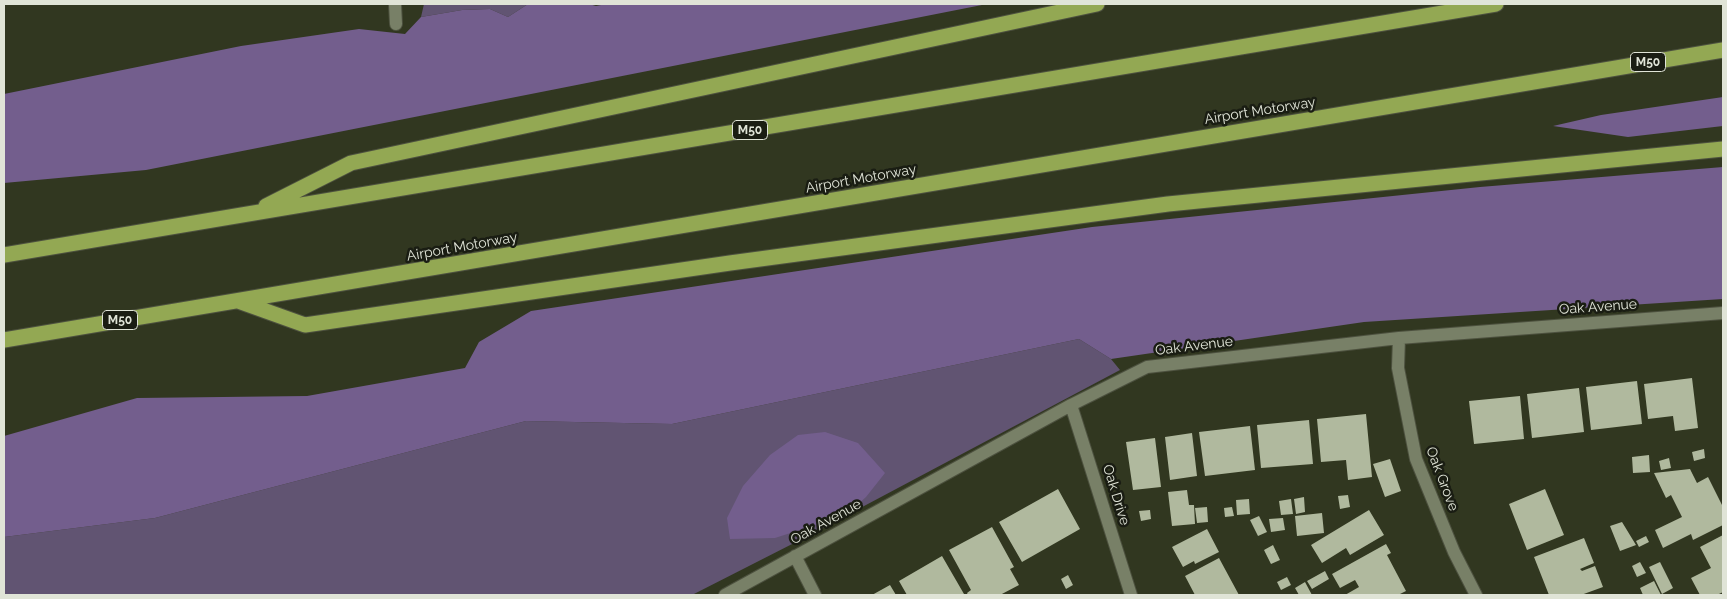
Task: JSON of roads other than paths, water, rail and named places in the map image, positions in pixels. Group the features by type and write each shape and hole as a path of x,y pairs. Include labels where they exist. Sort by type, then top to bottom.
{"highway":[{"path":"251,213 351,163 1097,4"},
{"name":"M50","path":"4,256 1496,4"},
{"name":"Airport Motorway","path":"4,340 1723,50"},
{"path":"235,300 305,325 739,262 1168,204 1723,149"}],"street":[{"path":"395,4 396,24"},
{"name":"Oak Avenue","path":"725,595 1070,405 1147,367 1399,338 1723,313"},
{"name":"Oak Grove","path":"1399,338 1398,368 1416,459 1454,552 1476,595"},
{"name":"Oak Drive","path":"1070,405 1131,595"},
{"path":"795,556 815,595"}]}
